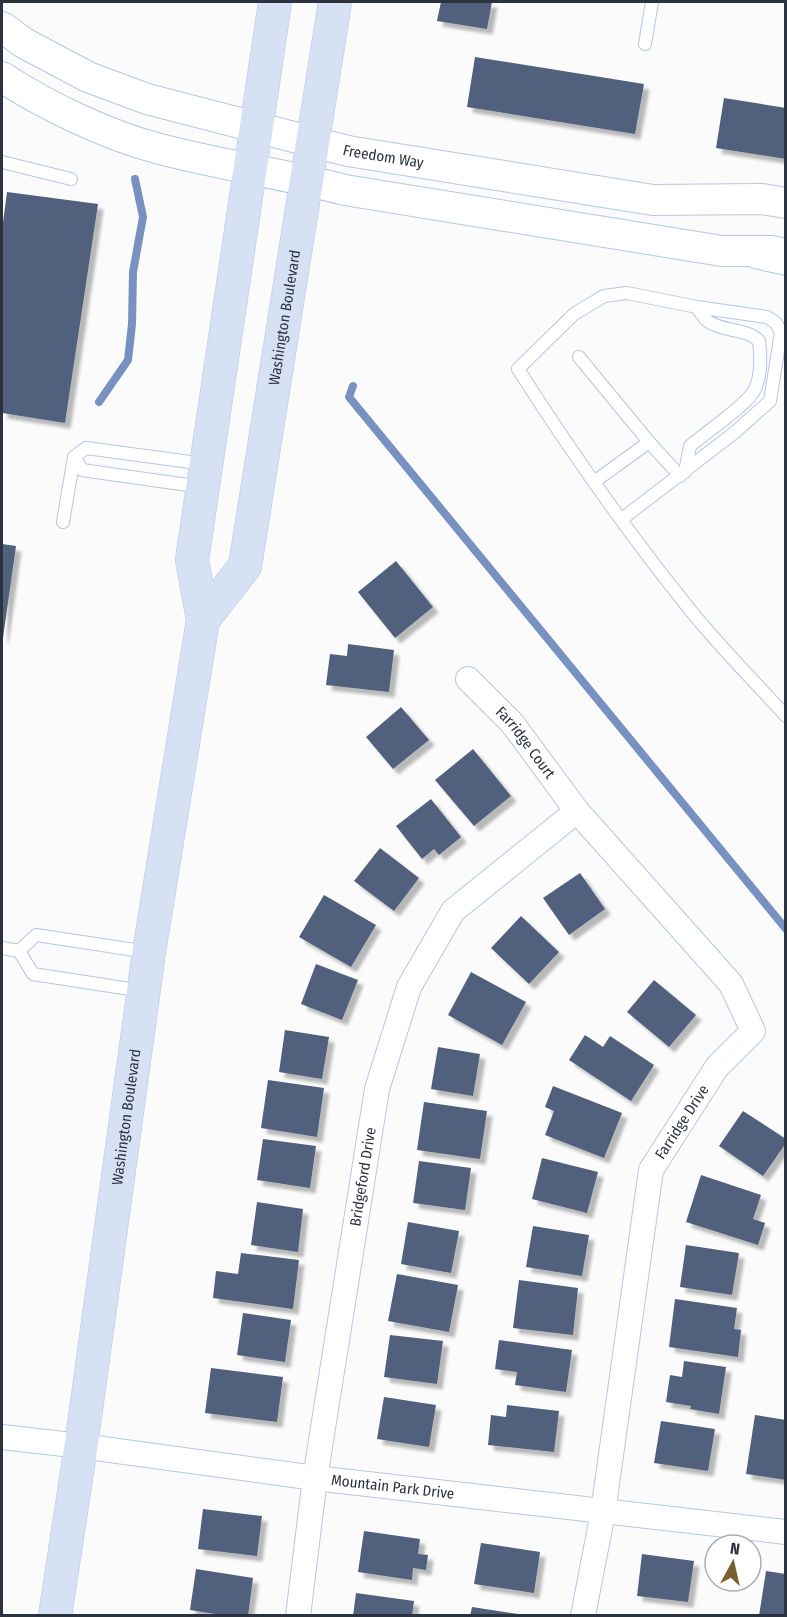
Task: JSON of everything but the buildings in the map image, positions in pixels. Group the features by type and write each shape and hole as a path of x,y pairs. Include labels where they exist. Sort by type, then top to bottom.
{"main road":[{"name":"Washington Boulevard","path":"55,1616 81,1446 149,952 203,620 192,560 275,2"},
{"name":"Washington Boulevard","path":"203,620 245,566 335,2"}],"street":[{"name":"Freedom Way","path":"2,27 24,43 88,76 147,99 348,151 653,200 762,199 786,203"},
{"path":"2,77 70,114 159,149 345,190 722,251 771,251 786,254"},
{"name":"Farridge Court","path":"468,679 512,723 578,811"},
{"name":"Bridgeford Drive","path":"298,1616 315,1478 377,1089 409,987 453,911 578,811"},
{"name":"Farridge Drive","path":"578,811 730,984 753,1031 717,1067 651,1170 603,1512 583,1616"},
{"name":"Mountain Park Drive","path":"2,1437 315,1478 786,1532"}],"lane":[{"path":"645,44 652,2"},
{"path":"2,162 71,179"},
{"path":"722,251 768,266 786,269"},
{"path":"622,519 734,433 770,401 781,332 776,323 767,317 697,307 627,293 604,296 574,314 518,369 564,441 691,612 786,716"},
{"path":"682,474 690,446 754,392 760,374 759,341 752,334 707,322 697,307"},
{"path":"579,357 649,442 682,474"},
{"path":"594,482 649,442"},
{"path":"63,522 74,457 86,448 204,475"},
{"path":"74,457 82,470 204,475"},
{"path":"19,951 36,935 149,952"},
{"path":"2,948 19,951 33,974 144,991"}],"waterway":[{"path":"99,402 128,360 132,324 133,272 143,217 135,179"},
{"path":"353,386 349,397 786,929"}]}
